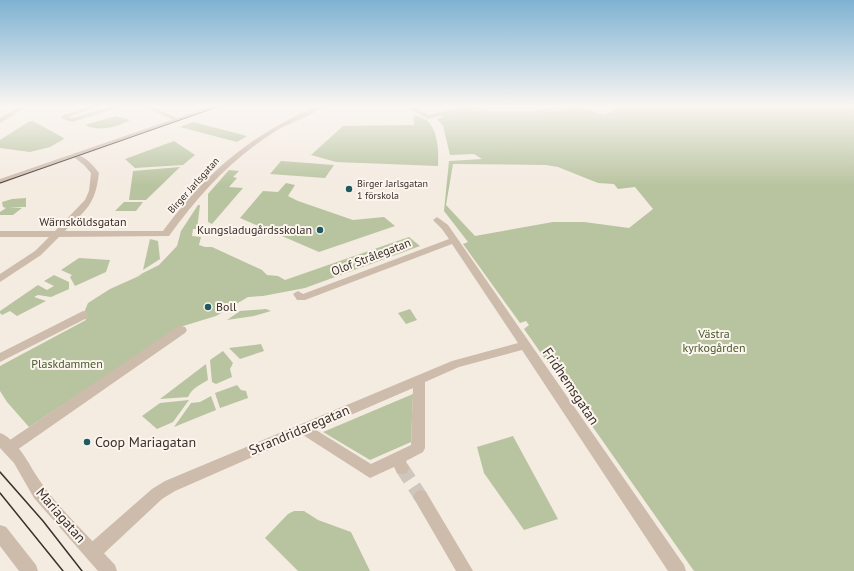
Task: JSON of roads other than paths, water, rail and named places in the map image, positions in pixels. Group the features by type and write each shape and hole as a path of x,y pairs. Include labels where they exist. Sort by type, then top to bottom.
{"street":[{"path":"1,182 142,133"},
{"name":"Birger Jarlsgatan","path":"166,234 205,184 223,165 268,133"},
{"path":"0,279 38,253 89,201 93,192 95,174 86,163 76,156"},
{"name":"Fridhemsgatan","path":"437,220 454,240 678,571"},
{"name":"Wärnsköldsgatan","path":"0,234 166,234"},
{"name":"Olof Strålegatan","path":"298,294 301,298 454,240"},
{"path":"0,358 83,315"},
{"path":"4,443 181,330"},
{"name":"Strandridaregatan","path":"93,552 157,494 170,486 456,364 525,345"},
{"path":"303,428 370,471 399,463 418,448 419,380"},
{"name":"Mariagatan","path":"4,443 19,460 40,493 109,571"},
{"path":"421,497 465,571"},
{"path":"0,532 30,571"}],"tunnel":[{"path":"402,468 421,497"}],"tram line":[{"path":"0,183 144,133"},
{"path":"0,472 43,521 82,571"},
{"path":"0,493 63,571"}],"place":[{"name":"Birger Jarlsgatan 1 förskola","path":"349,189"},
{"name":"Kungsladugårdsskolan","path":"320,230"},
{"name":"Boll","path":"208,307"},
{"name":"Coop Mariagatan","path":"87,442"}],"park label":[{"name":"Västra kyrkogården","path":"714,341"},
{"name":"Plaskdammen","path":"67,364"}]}
